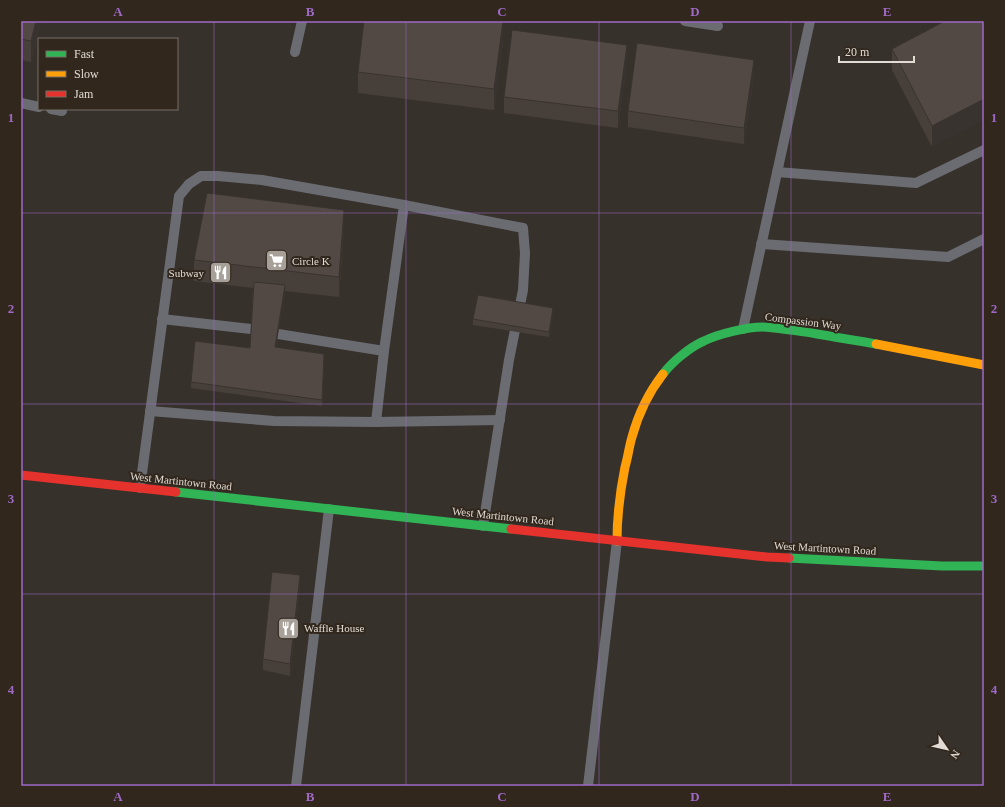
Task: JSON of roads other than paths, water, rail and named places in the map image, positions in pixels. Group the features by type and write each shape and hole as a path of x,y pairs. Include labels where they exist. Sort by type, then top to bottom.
{"main road":[{"name":"Compassion Way","path":"617,541 617,521 621,492 632,436 642,409 657,382 670,365 685,353 703,342 727,333 743,329 762,327 791,330 884,345 984,365"},
{"name":"West Martintown Road","path":"21,475 767,557 942,566 984,566"}],"lane":[{"path":"295,52 302,21"},
{"path":"685,21 718,26"},
{"path":"743,329 810,21"},
{"path":"21,103 38,107"},
{"path":"56,110 62,111"},
{"path":"777,172 916,183 984,150"},
{"path":"140,488 179,196 188,184 201,176 262,180 523,228 525,253 523,290 509,360 484,526"},
{"path":"376,422 384,350 404,205"},
{"path":"761,244 948,257 984,239"},
{"path":"162,319 251,329"},
{"path":"278,334 384,350"},
{"path":"150,411 274,421 376,422 500,420"},
{"path":"296,786 329,509"},
{"path":"588,786 617,541"}],"place":[{"name":"Circle K","path":"277,261"},
{"name":"Subway","path":"220,273"},
{"name":"Waffle House","path":"289,628"}]}
